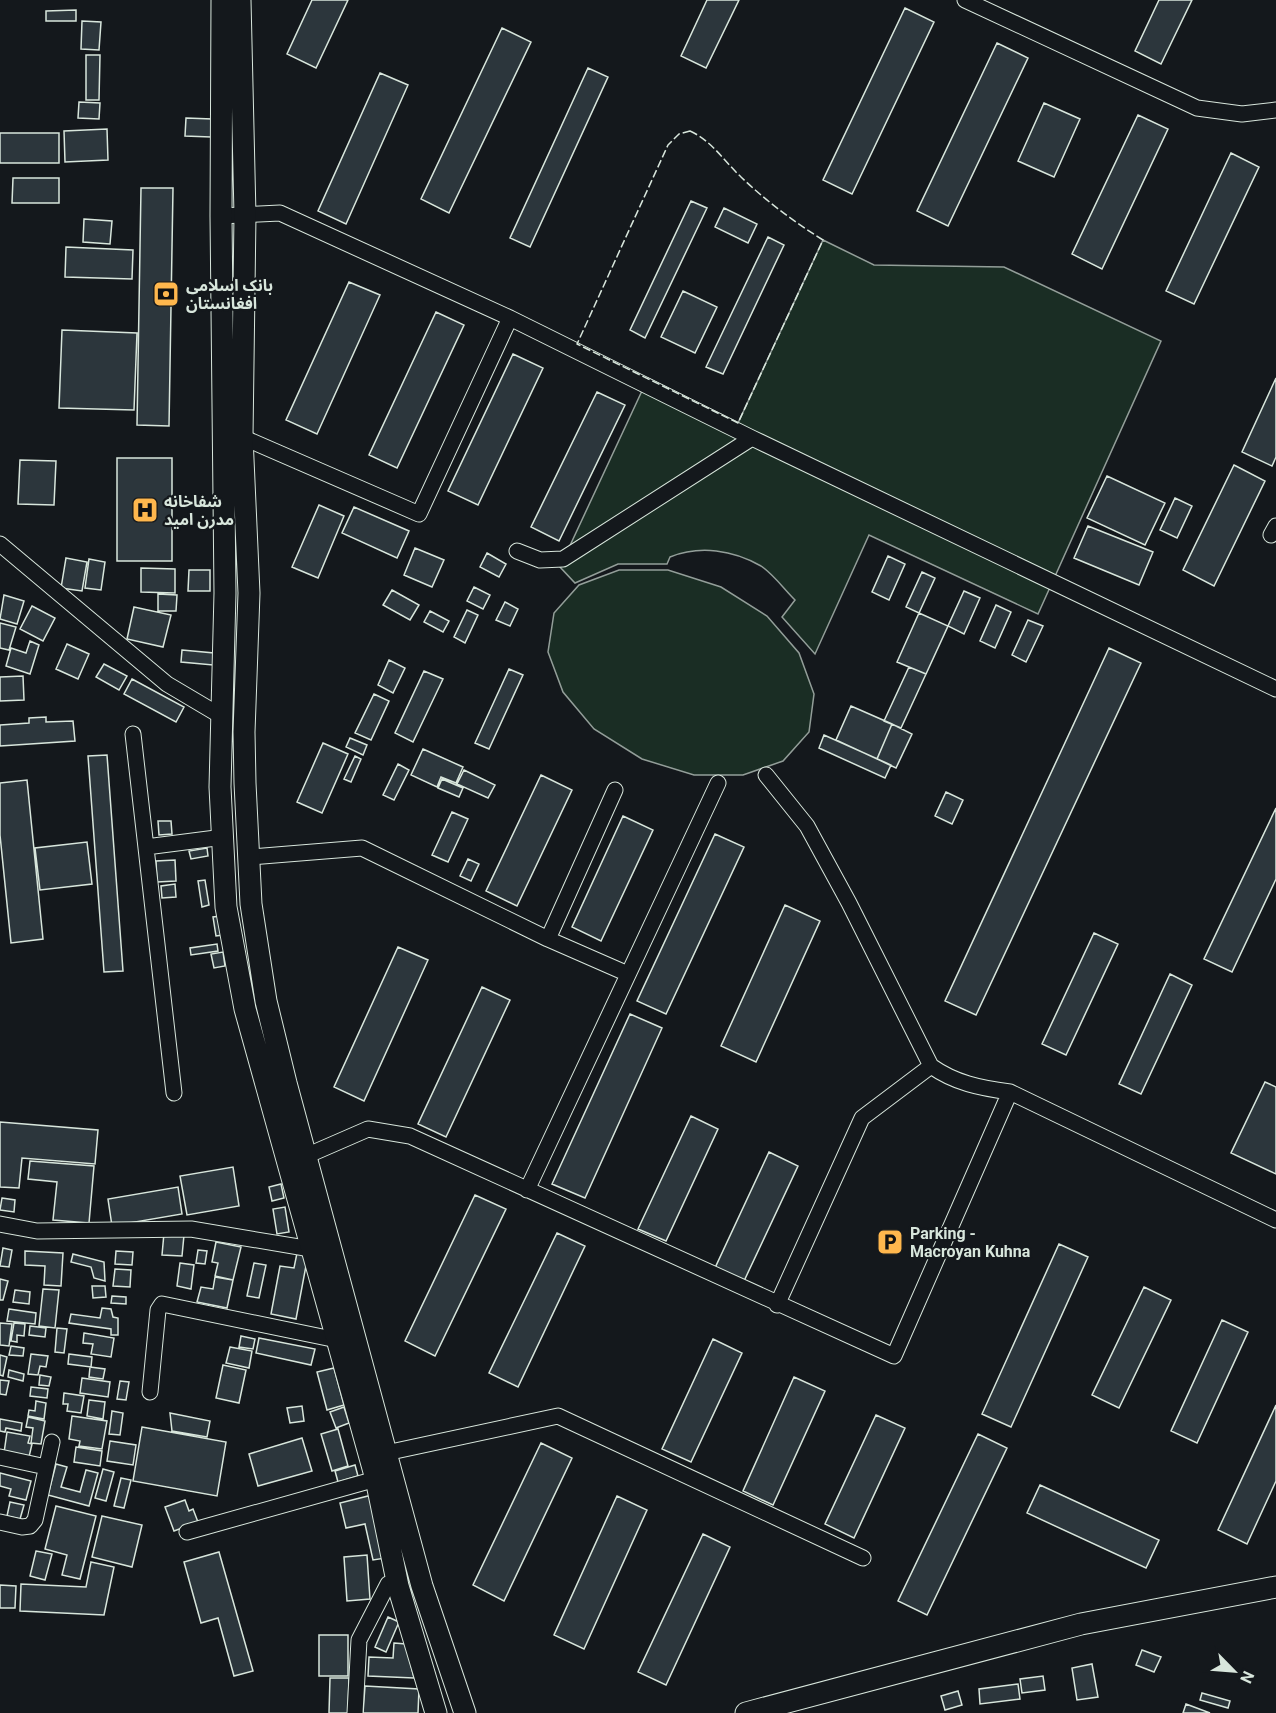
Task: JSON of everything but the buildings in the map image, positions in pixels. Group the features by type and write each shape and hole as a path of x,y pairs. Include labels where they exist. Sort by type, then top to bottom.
{"main road":[{"path":"222,0 221,216 225,569 220,787 226,907 245,1008 386,1453 422,1586 465,1713"},
{"path":"240,0 245,215 242,437 249,592 244,732 251,904 266,1001 306,1156 337,1340 376,1479 398,1586 436,1713"},
{"path":"746,1713 1081,1624 1276,1587"},
{"path":"794,1713 1089,1635 1276,1599"}],"street":[{"path":"965,0 1197,108 1242,114 1276,110"},
{"path":"221,216 280,213 510,318 752,438 1276,689"},
{"path":"242,437 419,514 510,318"},
{"path":"517,551 540,560 563,559 752,438"},
{"path":"0,543 167,684 221,716"},
{"path":"133,734 174,1094"},
{"path":"766,775 807,826 849,903 931,1066 947,1078 974,1087 1010,1092 1276,1220"},
{"path":"527,1190 718,783"},
{"path":"548,939 615,790"},
{"path":"146,847 216,838 224,846"},
{"path":"250,857 362,848 548,939 628,974"},
{"path":"777,1305 862,1118 931,1066"},
{"path":"306,1156 368,1129 410,1136 777,1305 894,1356 1010,1092"},
{"path":"0,1224 37,1231 191,1229 321,1246"},
{"path":"150,1392 158,1310 162,1304 337,1340"},
{"path":"386,1453 558,1416 863,1558"},
{"path":"0,1522 22,1527 30,1526 35,1520 52,1442"},
{"path":"0,1457 46,1467"},
{"path":"187,1532 376,1479"},
{"path":"355,1713 359,1640 388,1584 398,1586"}],"green space":[{"path":"823,240 874,265 1004,267 1161,341 1038,614 869,535 815,654 782,617 795,600 765,569 739,556 716,551 693,551 670,557 667,564 618,564 575,583 560,567 648,378 738,423"},
{"path":"619,570 668,570 721,587 767,616 799,653 814,694 809,732 783,761 743,775 694,775 642,759 594,729 563,692 548,652 554,613 579,585"}],"fence":[{"path":"690,131 711,146 741,177 770,202 823,240 738,423 577,344 668,145 679,134 690,131"}],"place":[{"name":"بانک اسلامی افغانستان","path":"166,294"},
{"name":"شفاخانه مدرن امید","path":"145,510"},
{"name":"Parking - Macroyan Kuhna","path":"890,1242"}]}
